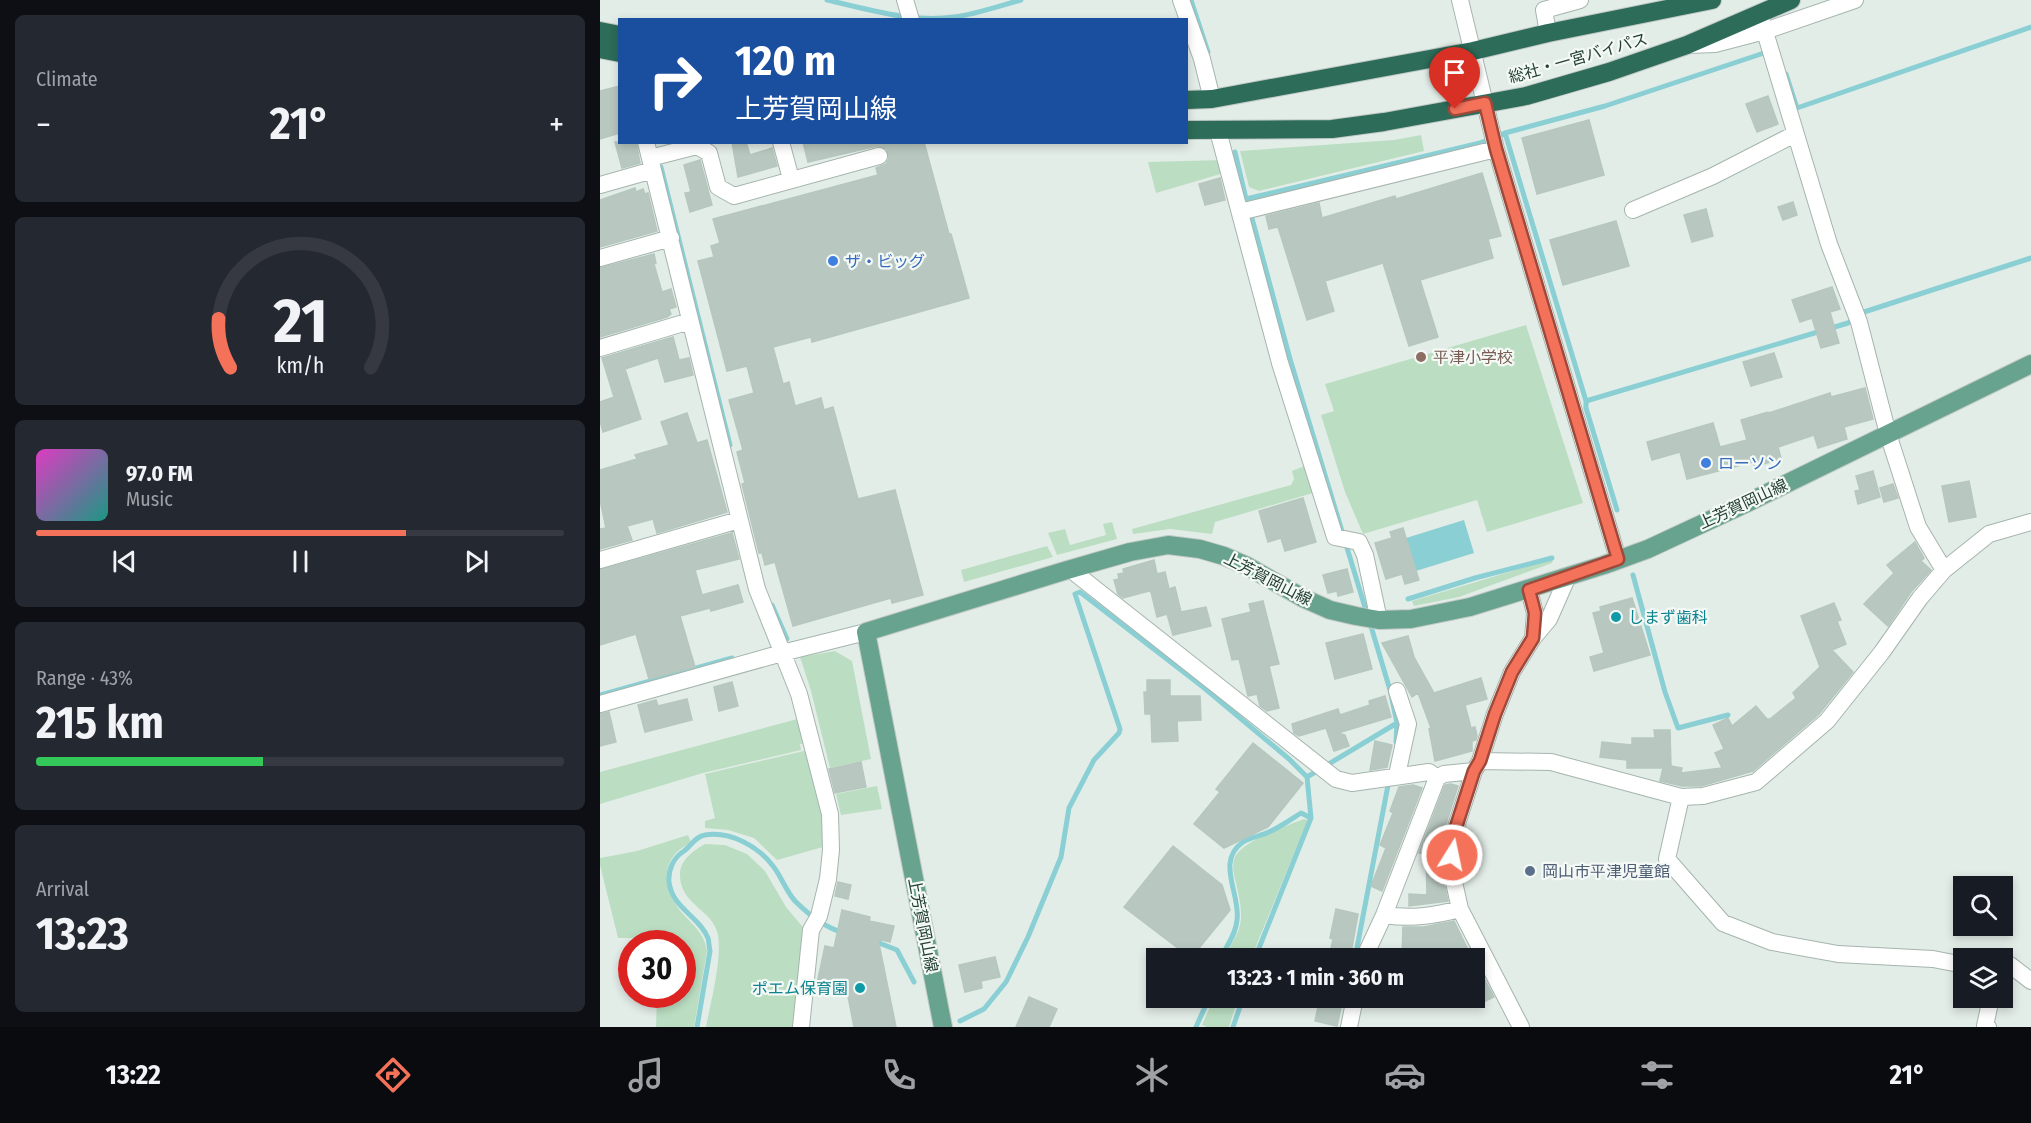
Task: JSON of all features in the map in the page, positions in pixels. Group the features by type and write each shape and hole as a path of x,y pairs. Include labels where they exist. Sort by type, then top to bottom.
{"highway":[{"name":"総社・一宮バイパス","path":"1188,100 1212,99 1471,42 1548,33 1712,0"},
{"name":"総社・一宮バイパス","path":"1188,130 1332,129 1384,122 1526,96 1609,72 1687,45 1791,0"},
{"path":"600,31 618,35"},
{"path":"600,49 618,53"}],"main road":[{"name":"上芳賀岡山線","path":"944,1027 866,632 1074,568 1130,552 1168,545 1200,549 1224,556 1247,566 1303,598 1330,610 1356,616 1377,619 1411,619 1459,610 1529,590 1648,549 2031,364"}],"street":[{"path":"904,0 910,18"},
{"path":"1181,0 1187,18"},
{"path":"1460,0 1494,141 1618,559"},
{"path":"1548,33 1544,9 1580,0"},
{"path":"1687,45 1767,38 1855,0"},
{"path":"1188,20 1202,59 1212,99"},
{"path":"1767,38 1829,244 1857,316 1888,434 1918,527 1944,570"},
{"path":"1218,131 1247,210 1284,374 1335,537 1359,542 1365,555 1377,619"},
{"path":"1633,210 1713,176 1795,134"},
{"path":"1247,210 1494,141"},
{"path":"782,144 791,179"},
{"path":"600,185 650,157 697,146 709,153 718,187 734,196 879,156"},
{"path":"650,157 739,520 758,589 799,694 830,814 831,850 828,879 817,919 811,930 801,1027"},
{"path":"600,258 671,238"},
{"path":"600,348 690,321"},
{"path":"600,560 739,520"},
{"path":"1369,948 1384,915 1437,778 1444,774 1477,766 1551,762 1681,797 1702,796 1756,782 1827,721 1882,652 1920,598 1944,570 1989,534 2031,522"},
{"path":"1074,568 1075,573 1336,779 1352,783 1428,772 1437,778"},
{"path":"1521,1027 1460,909 1454,882 1452,855 1456,827 1512,672 1533,638 1549,619 1568,576"},
{"path":"1529,590 1535,613 1533,638"},
{"path":"600,704 866,632"},
{"path":"1392,776 1408,724 1397,691"},
{"path":"1681,797 1667,859 1723,923 1772,942 1838,954 1933,959 1953,963"},
{"path":"1384,915 1431,917 1460,909"},
{"path":"2013,967 2031,981"},
{"path":"1349,1027 1353,1008"},
{"path":"1988,1027 1985,1026 1989,1008"}],"green space":[{"path":"1421,135 1424,151 1259,191 1249,187 1240,151 1394,140"},
{"path":"1222,160 1224,173 1156,193 1148,162"},
{"path":"1526,325 1583,503 1487,532 1477,500 1363,534 1345,492 1321,415 1334,411 1325,384"},
{"path":"1307,465 1316,492 1215,522 1212,534 1170,529 1133,534 1132,529 1291,485 1294,479 1292,471"},
{"path":"1112,522 1117,539 1057,555 1048,533 1065,529 1070,545 1106,535 1103,524"},
{"path":"1047,546 1053,557 964,582 961,570"},
{"path":"1553,559 1552,563 1459,597 1414,606 1412,601"},
{"path":"835,651 852,661 871,759 830,768 800,657"},
{"path":"801,718 807,743 800,744 801,750 703,773 600,804 600,772"},
{"path":"808,750 826,835 823,847 777,860 754,838 728,830 705,828 705,821 715,818 705,774"},
{"path":"877,786 882,809 841,815 836,794"},
{"path":"1304,819 1308,820 1255,948 1230,948 1241,920 1233,869 1234,860 1237,853 1244,847 1264,835"},
{"path":"688,835 691,842 671,860 667,883 677,906 701,934 706,945 707,951 694,1027 656,1027 657,1008 696,1008 696,930 618,930 618,938 600,858 637,851"},
{"path":"705,844 725,845 747,854 765,871 786,907 807,932 799,1027 706,1027 717,968 718,935 710,919 685,893 680,874 685,860 692,852"},
{"path":"1210,1008 1235,1008 1229,1027 1202,1025"}],"water":[{"path":"1464,520 1474,553 1416,571 1406,538"}],"building":[{"path":"618,86 618,134 600,139 600,91"},
{"path":"1768,96 1778,124 1757,132 1746,104"},
{"path":"1589,120 1604,175 1537,194 1522,138"},
{"path":"615,142 636,144 640,163 622,168"},
{"path":"732,144 747,144 750,155 772,148 777,166 738,177"},
{"path":"804,144 925,144 969,298 812,342 811,337 773,347 783,384 789,382 795,406 821,398 824,410 833,407 858,499 895,490 923,595 892,603 891,598 793,626 775,562 765,565 762,553 759,553 742,484 745,483 737,452 743,450 729,400 754,393 747,366 727,371 698,261 714,257 711,246 720,243 713,219 878,175 876,168 886,164 889,158 887,149 877,146 808,162"},
{"path":"700,160 712,205 690,212 685,193 691,192 684,165"},
{"path":"1482,173 1501,236 1488,239 1493,258 1420,280 1438,337 1409,346 1383,263 1325,281 1334,311 1307,320 1278,227 1269,229 1266,216 1319,203 1322,218"},
{"path":"1220,178 1225,200 1205,205 1199,184"},
{"path":"635,188 636,192 643,189 645,194 648,193 657,231 600,247 600,200"},
{"path":"1793,202 1797,215 1783,220 1778,207"},
{"path":"1706,209 1713,236 1692,242 1684,215"},
{"path":"1616,221 1629,266 1563,285 1550,240"},
{"path":"654,254 656,263 654,264 662,292 671,289 676,307 669,309 671,314 667,317 600,337 600,268"},
{"path":"1832,287 1840,309 1830,312 1839,343 1821,348 1812,318 1800,322 1792,300"},
{"path":"673,337 679,360 689,358 693,375 665,382 658,358 625,369 641,419 603,432 600,421 600,402 614,397 602,358"},
{"path":"1774,353 1782,377 1751,386 1743,362"},
{"path":"1865,388 1873,419 1844,427 1847,439 1818,448 1814,435 1778,447 1781,458 1755,467 1753,462 1687,479 1680,452 1652,460 1647,442 1713,423 1720,447 1747,440 1741,420 1830,393 1831,397"},
{"path":"687,413 697,443 707,440 727,512 657,533 653,519 627,526 632,540 600,549 600,529 606,528 600,500 600,470 637,459 635,455 669,445 661,422"},
{"path":"1873,471 1880,497 1858,504 1855,491 1860,490 1856,476"},
{"path":"1969,481 1976,517 1949,522 1942,486"},
{"path":"1893,484 1898,498 1884,502 1880,488"},
{"path":"1303,498 1316,542 1285,551 1281,538 1268,542 1259,511"},
{"path":"1403,528 1419,580 1405,584 1402,574 1386,579 1375,543 1392,538 1390,532"},
{"path":"732,533 739,559 695,570 702,595 738,585 743,602 711,611 710,608 680,616 695,667 649,679 636,634 600,645 600,570"},
{"path":"1915,542 1924,558 1921,561 1931,570 1911,592 1888,626 1864,604 1894,573 1887,565"},
{"path":"1154,560 1157,574 1165,572 1169,589 1175,587 1181,612 1206,607 1211,626 1173,635 1167,614 1157,617 1151,592 1123,598 1118,594 1114,580 1119,579 1118,574 1124,573 1123,569"},
{"path":"1347,569 1353,592 1338,596 1337,591 1328,593 1323,575"},
{"path":"1632,598 1650,655 1594,671 1590,657 1604,653 1593,613 1601,611 1600,607"},
{"path":"1263,601 1279,664 1269,666 1279,708 1267,711 1260,706 1257,694 1248,696 1239,659 1232,660 1222,619 1251,612 1249,604"},
{"path":"1834,603 1841,620 1837,621 1846,644 1832,650 1853,672 1819,714 1753,771 1701,786 1682,786 1660,781 1663,768 1627,768 1627,760 1600,757 1602,742 1632,745 1632,738 1655,738 1654,730 1670,730 1671,766 1682,768 1681,773 1722,768 1715,753 1724,749 1713,725 1728,718 1732,726 1756,706 1767,719 1770,719 1796,698 1793,693 1820,667 1801,616"},
{"path":"1363,634 1372,669 1335,679 1326,643"},
{"path":"1408,636 1414,657 1434,693 1481,678 1487,699 1465,705 1471,728 1475,727 1477,736 1476,740 1472,741 1472,751 1435,761 1429,729 1431,728 1418,693 1412,697 1382,643"},
{"path":"1147,680 1170,680 1170,696 1200,696 1201,720 1177,721 1178,741 1152,742 1151,714 1145,714 1144,692 1147,692"},
{"path":"732,682 738,706 719,711 714,687"},
{"path":"1385,696 1391,717 1338,733 1345,735 1349,746 1334,751 1326,728 1299,736 1294,733 1292,724 1338,709 1340,715 1370,705 1369,701"},
{"path":"687,699 692,720 645,732 638,705 656,700 658,706"},
{"path":"609,712 616,742 600,746 600,714"},
{"path":"1375,741 1392,745 1387,767 1370,770"},
{"path":"1253,743 1303,783 1268,827 1224,848 1194,824 1220,792 1216,789"},
{"path":"861,762 866,787 835,793 829,769"},
{"path":"1413,785 1422,788 1382,891 1371,886 1386,848 1380,845 1393,813 1390,811 1399,787"},
{"path":"1445,785 1458,786 1446,824 1442,856 1448,901 1409,906 1409,894 1427,895 1426,854 1419,853"},
{"path":"1173,846 1222,885 1230,910 1199,948 1178,948 1124,907"},
{"path":"838,882 851,885 848,899 835,896"},
{"path":"1336,909 1358,914 1352,948 1331,948 1333,939 1330,938"},
{"name":"ポエム保育園","path":"842,910 870,917 869,921 894,926 890,942 878,939 896,1027 854,1027 847,991 817,984 825,946 834,948"},
{"path":"1454,921 1467,948 1402,948 1403,927 1424,927"},
{"path":"995,957 1000,977 981,981 982,988 965,992 959,965"},
{"path":"1485,980 1494,997 1485,1001"},
{"path":"1029,997 1057,1009 1049,1027 1016,1027"},
{"path":"1318,1008 1341,1008 1337,1026 1315,1021"}],"waterway":[{"path":"827,0 890,14 922,18 971,14 1021,0"},
{"path":"1191,0 1208,52"},
{"path":"1786,74 1797,108 2031,27"},
{"path":"1246,199 1480,143 1505,133 1605,106 1770,51"},
{"path":"1505,133 1586,401 1848,323 1864,312 2031,258"},
{"path":"1235,152 1247,203"},
{"path":"661,167 730,445"},
{"path":"1250,211 1290,359 1367,614"},
{"path":"1586,401 1586,408 1617,510"},
{"path":"1408,599 1475,578 1552,558"},
{"path":"1633,575 1665,692 1678,728 1728,715"},
{"path":"960,1021 984,1009 1006,982 1028,937 1061,857 1069,808 1094,760 1119,733 1120,729 1075,594 1080,592 1203,687 1289,759 1307,777 1311,818 1259,948"},
{"path":"772,605 787,639"},
{"path":"1307,777 1397,723 1390,690 1370,623"},
{"path":"600,695 732,658"},
{"path":"1396,742 1397,723"},
{"path":"1357,948 1389,780"},
{"path":"1226,948 1237,920 1230,868 1235,850 1246,840 1273,830 1301,813 1311,818"},
{"path":"697,1027 710,951 708,939 704,930 675,899 669,878 674,861 699,837 724,835 751,846 773,866 800,906 824,924 844,933"},
{"path":"874,941 897,950 914,982"},
{"path":"1196,1027 1205,1008"},
{"path":"1233,1027 1240,1008"}],"place":[{"name":"ザ・ビッグ","path":"833,261"},
{"name":"平津小学校","path":"1421,357"},
{"name":"ローソン","path":"1706,463"},
{"name":"しまず歯科","path":"1616,617"},
{"name":"岡山市平津児童館","path":"1530,871"},
{"name":"ポエム保育園","path":"860,988"}],"route":[{"path":"1452,855 1456,827 1495,714 1512,672 1533,638 1535,613 1529,590 1604,566 1618,559 1496,149 1485,103 1455,109"}]}
